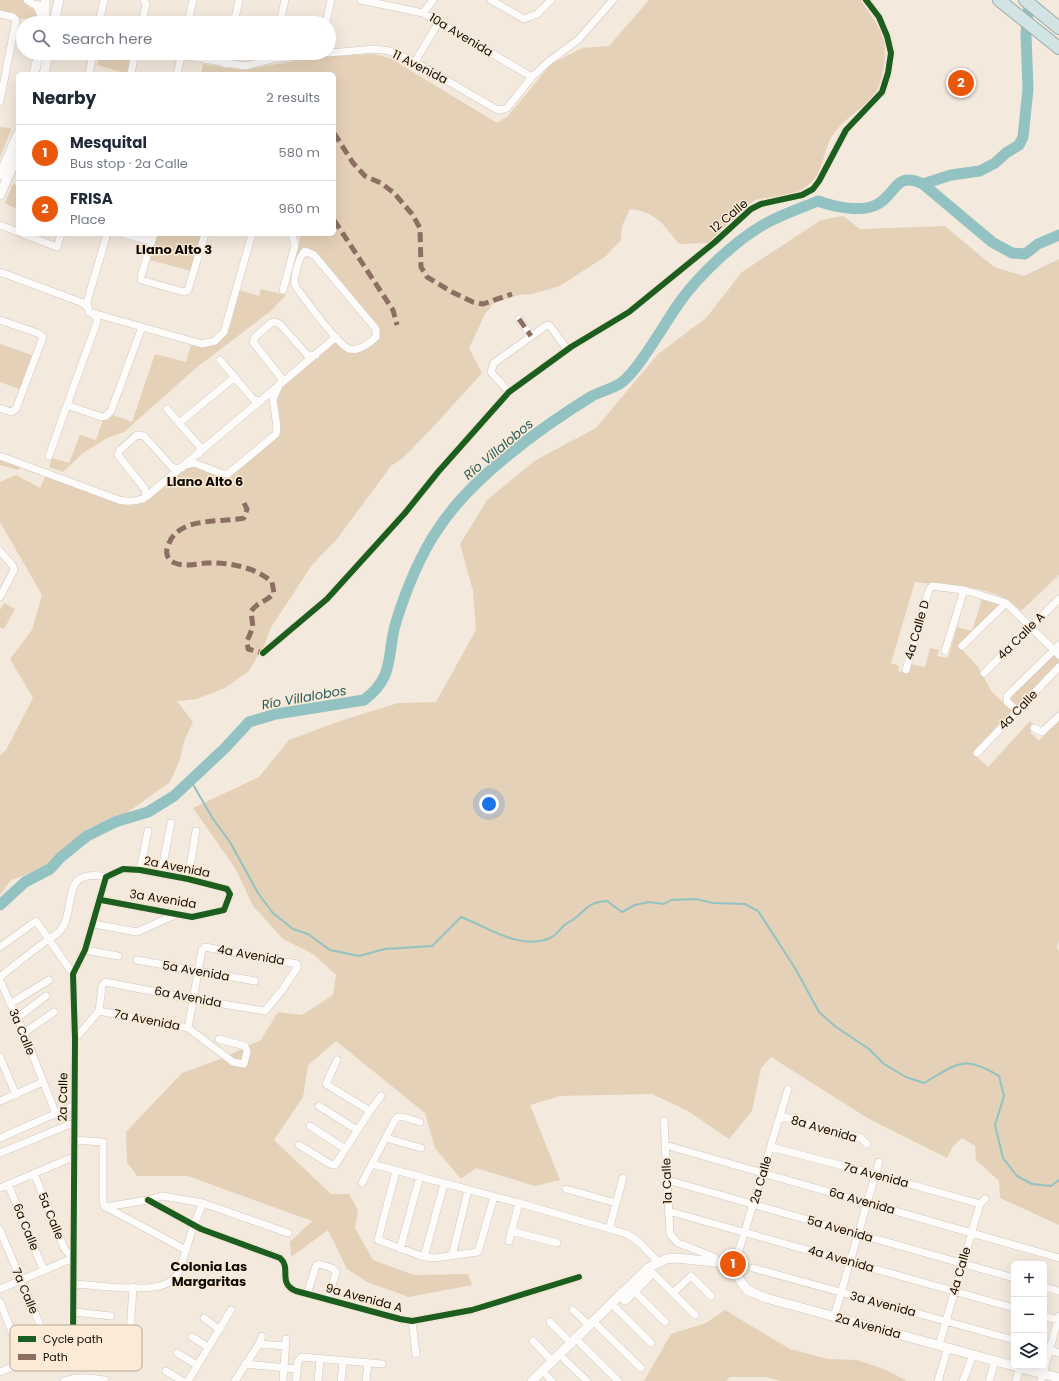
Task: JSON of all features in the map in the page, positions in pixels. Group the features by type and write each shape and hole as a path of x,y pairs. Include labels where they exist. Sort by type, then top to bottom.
{"highway":[{"path":"999,0 1059,48"},
{"path":"1025,0 1059,28"}],"main road":[{"path":"41,2 52,6 59,0"},
{"path":"55,16 59,0"},
{"path":"41,2 44,16"},
{"path":"34,72 37,60"},
{"path":"44,72 47,60"},
{"path":"0,176 16,139"},
{"path":"0,195 16,159"},
{"path":"547,1379 576,1344 659,1262 676,1258 718,1262 726,1263 733,1270"},
{"path":"594,1326 634,1291 650,1270"},
{"name":"2a Avenida","path":"733,1270 745,1288 752,1293 834,1317 1011,1365"},
{"path":"532,1381 576,1344"},
{"name":"2a Avenida","path":"1023,1369 1042,1377 1059,1378"}],"street":[{"path":"27,0 41,2"},
{"path":"101,16 104,0"},
{"path":"143,16 146,4 144,0"},
{"path":"190,16 193,0"},
{"path":"235,16 238,0"},
{"path":"282,16 285,0"},
{"path":"327,16 330,0"},
{"name":"10a Avenida","path":"361,0 393,3 423,13 532,77"},
{"path":"423,13 433,0"},
{"path":"492,0 520,18 527,18 537,14 551,0"},
{"path":"532,77 548,62 578,40 613,0"},
{"name":"12 Calle","path":"263,653 327,599 409,508 438,472 509,392 567,350 629,312 716,242 751,209 761,204 802,196 816,185 846,130 882,92 888,73 891,53 887,36 879,17 866,0"},
{"path":"0,14 13,17 16,20 0,101"},
{"path":"415,62 438,23"},
{"name":"11 Avenida","path":"336,52 381,49 397,54 415,62 496,109 505,109 532,77"},
{"path":"88,72 91,60"},
{"path":"131,72 134,60"},
{"path":"178,72 180,60"},
{"path":"208,60 225,64 245,66 262,60"},
{"path":"225,64 226,60"},
{"path":"0,225 16,231"},
{"path":"34,236 57,247 60,236"},
{"path":"87,307 106,236"},
{"path":"132,236 147,240 153,236"},
{"path":"153,236 141,280 184,292 188,290 203,236"},
{"path":"92,313 200,343 212,342 218,339 226,326 251,236"},
{"path":"283,290 295,246 292,236"},
{"path":"305,251 314,255 377,333 376,337 366,345 352,349 348,348 336,338 294,284 302,254 305,251"},
{"path":"0,272 83,303 97,320 49,456"},
{"path":"519,319 531,336"},
{"path":"0,320 40,334 43,337 15,411 9,412 0,408"},
{"path":"144,499 146,495 145,489 118,457 120,450 137,435 144,436 172,468 176,469 194,463 227,474 274,436 277,427 273,402 278,387 282,381 281,377 253,342 255,337 271,322 280,324 308,356 316,355"},
{"path":"509,392 491,372 492,366 531,336 547,325 550,325 567,350"},
{"path":"67,405 102,417 108,415 142,327"},
{"path":"0,456 119,500 135,501 144,499 336,338"},
{"path":"220,360 254,400 261,401"},
{"path":"179,423 234,377"},
{"path":"167,409 200,447 199,454"},
{"path":"0,551 13,566 14,570 0,597"},
{"name":"4a Calle D","path":"906,670 929,590 934,586 964,590"},
{"path":"945,651 964,590 1006,603 1030,627 1057,650"},
{"name":"4a Calle A","path":"984,673 1059,599"},
{"path":"962,646 1006,603"},
{"name":"4a Calle","path":"1017,710 1007,702 1007,696 1057,650"},
{"name":"4a Calle","path":"977,752 1059,667"},
{"path":"1034,728 1042,732 1059,716"},
{"path":"161,874 171,824"},
{"path":"140,870 148,831"},
{"path":"188,879 196,831"},
{"name":"2a Avenida","path":"106,877 123,869 140,870 188,879 226,889 230,894 226,909 222,912"},
{"path":"0,977 60,932 74,885 88,875 93,874 106,877"},
{"name":"2a Calle","path":"74,1325 73,974 85,950 94,924 106,877"},
{"name":"3a Avenida","path":"101,900 197,917 222,912"},
{"path":"94,924 137,932 177,914"},
{"path":"0,947 36,921 73,974"},
{"name":"4a Avenida","path":"198,972 202,950 207,947 297,964 297,968 269,1008"},
{"path":"85,950 118,956"},
{"name":"5a Avenida","path":"137,960 255,981"},
{"path":"188,1028 198,972"},
{"path":"10,1004 48,980"},
{"name":"3a Calle","path":"0,981 24,1033 56,1114"},
{"name":"6a Avenida","path":"99,1011 102,986 108,982 192,999 263,1011 269,1008"},
{"path":"17,1018 46,996"},
{"path":"74,1038 99,1011"},
{"name":"7a Avenida","path":"99,1011 188,1028 233,1062 244,1064 247,1049 245,1046 219,1039"},
{"path":"24,1033 54,1012"},
{"path":"0,1057 16,1095"},
{"path":"337,1060 326,1084 370,1111"},
{"path":"0,1101 43,1082"},
{"name":"2a Calle","path":"733,1270 746,1233 788,1089"},
{"path":"299,1145 333,1165 336,1164 357,1130 381,1096"},
{"path":"0,1138 73,1106"},
{"path":"319,1106 357,1130"},
{"name":"8a Avenida","path":"780,1116 862,1138 867,1144"},
{"path":"362,1183 398,1117 404,1117 420,1122"},
{"name":"1a Calle","path":"664,1121 669,1230 673,1239 681,1245 716,1258 718,1262"},
{"path":"0,1154 73,1123"},
{"path":"310,1126 345,1149"},
{"path":"386,1138 421,1148"},
{"path":"74,1140 103,1142 104,1206 186,1250"},
{"name":"6a Avenida","path":"665,1145 1059,1258"},
{"name":"7a Avenida","path":"771,1147 982,1201"},
{"path":"0,1188 73,1157"},
{"path":"834,1317 874,1174 879,1162"},
{"path":"372,1164 519,1203 609,1229 632,1237 659,1262"},
{"path":"396,1171 378,1240 424,1257 434,1258 478,1252 494,1197"},
{"name":"5a Calle","path":"34,1173 64,1248 73,1256"},
{"path":"400,1248 420,1176"},
{"path":"609,1229 623,1178"},
{"name":"5a Avenida","path":"667,1180 1011,1277"},
{"name":"6a Calle","path":"8,1184 44,1271"},
{"path":"424,1257 444,1184"},
{"path":"566,1189 616,1203"},
{"path":"452,1256 468,1190"},
{"path":"106,1207 148,1200 162,1196 203,1203 288,1232"},
{"path":"148,1200 194,1224"},
{"name":"4a Calle","path":"938,1381 946,1321 971,1232 982,1201"},
{"path":"73,1284 133,1287 162,1285 177,1276 194,1224 203,1203"},
{"path":"509,1241 519,1203"},
{"name":"4a Avenida","path":"668,1211 1011,1307"},
{"name":"9a Avenida A","path":"194,1224 209,1232 280,1258 284,1264 286,1284 289,1288 412,1321 472,1310 579,1277"},
{"name":"7a Calle","path":"0,1230 40,1325"},
{"path":"511,1230 557,1243"},
{"path":"0,1289 44,1271 73,1256"},
{"path":"307,1294 316,1266 319,1264 332,1268 336,1272 328,1299"},
{"name":"3a Avenida","path":"753,1268 1011,1339"},
{"path":"650,1270 674,1292 695,1315"},
{"path":"674,1292 691,1276 711,1296"},
{"path":"131,1325 133,1287"},
{"path":"1047,1288 1059,1291"},
{"path":"634,1291 665,1322"},
{"path":"0,1302 10,1327"},
{"path":"616,1308 651,1343"},
{"path":"188,1381 231,1310"},
{"path":"572,1310 594,1326 641,1368"},
{"path":"74,1312 111,1316"},
{"path":"1047,1317 1059,1319 1047,1347"},
{"path":"204,1318 220,1330"},
{"path":"412,1321 416,1354"},
{"path":"550,1322 618,1381"},
{"path":"235,1381 259,1344 262,1336"},
{"path":"192,1337 208,1347"},
{"path":"533,1341 553,1362"},
{"path":"259,1344 286,1342 283,1381"},
{"path":"1047,1349 1059,1353"},
{"path":"177,1353 197,1365"},
{"path":"963,1381 973,1355"},
{"path":"296,1381 299,1358 302,1357 382,1364"},
{"path":"318,1381 320,1359"},
{"path":"564,1359 586,1381"},
{"path":"341,1381 343,1361"},
{"path":"989,1381 995,1361"},
{"path":"366,1381 368,1363"},
{"path":"245,1364 297,1369"},
{"path":"0,1372 10,1368"},
{"path":"1016,1369 1016,1381"},
{"path":"166,1371 182,1381"},
{"path":"64,1381 75,1377 105,1380"}],"shaded area":[{"path":"0,0 23,0 35,11 36,16 16,16 16,19 0,11"},
{"path":"649,0 861,0 883,37 885,59 882,77 876,93 862,108 845,121 835,132 828,144 820,170 813,181 807,186 787,195 755,200 740,212 708,243 679,244 659,220 647,213 630,209 622,226 621,240 606,256 560,286 532,294 518,295 494,303 485,314 469,348 482,373 404,457 391,466 337,539 312,565 270,629 265,644 249,671 225,688 197,699 177,701 193,722 184,741 180,759 170,782 124,815 89,828 43,869 11,880 0,895 0,755 6,750 33,698 10,659 32,630 42,595 0,522 0,482 16,475 40,488 45,477 20,468 18,470 0,465 0,458 117,503 136,505 147,501 187,467 196,466 222,476 280,434 275,402 279,390 336,342 347,351 380,335 377,326 313,250 308,248 302,249 296,258 301,236 336,236 336,72 201,72 203,64 242,70 302,60 336,60 336,56 373,54 390,58 497,123 508,116 551,64 582,48 609,46"},
{"path":"98,60 131,60 128,72 121,72 97,65"},
{"path":"0,127 10,128 11,130 0,157"},
{"path":"13,184 16,185 16,209 5,203"},
{"path":"843,216 860,229 945,226 994,267 1024,276 1059,259 1059,575 1021,611 998,595 985,591 957,586 915,582 891,663 899,666 898,671 908,673 911,664 925,667 930,648 939,650 937,656 948,658 957,627 972,631 982,599 1000,604 959,646 978,667 992,692 1012,710 973,753 988,767 1030,721 1035,726 1030,732 1039,741 1059,721 1059,940 1057,947 1059,952 1059,1225 1000,1198 999,1181 976,1160 975,1146 962,1138 953,1146 947,1158 869,1119 771,1057 761,1068 752,1111 729,1139 688,1111 652,1094 560,1096 530,1105 560,1180 535,1186 476,1168 461,1179 435,1148 425,1113 336,1041 308,1065 303,1097 274,1140 331,1194 349,1194 358,1210 355,1228 373,1260 414,1275 468,1274 472,1285 409,1297 367,1282 347,1269 328,1230 291,1257 290,1242 312,1221 188,1176 137,1176 127,1162 126,1132 182,1073 223,1058 261,1040 278,1012 302,1015 333,995 336,975 313,954 283,939 253,906 235,868 193,808 259,777 289,740 340,721 398,703 436,702 476,630 473,591 460,544 487,500 536,460 596,428 658,354 706,318 742,272 821,220"},
{"path":"156,236 201,237 191,271 150,260"},
{"path":"261,289 286,295 272,310 196,368 124,432 107,438 83,453 63,472 49,467 52,458 69,463 80,435 96,440 103,420 109,419 113,415 132,422 155,354 186,362 191,345 204,347 214,345 227,332 234,312 239,290 259,296"},
{"path":"0,344 32,355 19,389 0,382"},
{"path":"4,603 15,609 4,629 0,627 0,610"},
{"path":"1059,645 1059,667 1017,710 1007,696"},
{"path":"725,1310 790,1349 828,1359 857,1360 884,1369 907,1381 780,1381 766,1377 730,1377 726,1381 644,1381 671,1334 706,1323"}],"waterway":[{"path":"923,184 951,175 980,171 995,163 1006,153 1019,145 1023,137 1028,89 1026,35 1029,0"},
{"name":"Río Villalobos","path":"0,905 25,882 50,869 61,857 87,836 115,822 148,812 174,796 225,748 249,722 276,714 364,700 374,691 386,673 393,634 404,598 425,551 438,529 452,510 488,473 529,439 592,396 618,385 628,377 643,358 679,303 696,282 717,260 763,225 818,201 856,209 872,207 884,199 897,185 907,180 923,184 992,242 1012,253 1025,254 1038,244 1059,235"},
{"path":"191,781 213,819 230,842 258,893 273,913 293,929 308,934 330,950 359,956 385,949 432,946 461,917 504,936 527,942 539,941 552,937 588,907 600,902 607,901 622,912 635,905 649,902 664,904 671,900 696,899 713,903 745,904 758,911 795,968 819,1012 836,1027 869,1049 884,1064 906,1077 924,1083 960,1064 977,1065 999,1076 1004,1096 995,1125 1003,1158 1017,1176 1032,1184 1051,1186 1059,1180"}],"marked path":[{"path":"336,136 353,163 365,176 381,183 394,193 412,214 420,228 421,267 427,277 452,292 473,302 483,304 512,294"},
{"path":"336,223 393,310 397,325"},
{"path":"519,319 531,336"},
{"path":"244,503 247,509 244,518 200,523 190,525 180,530 173,536 168,546 167,554 170,560 179,564 223,563 241,566 258,573 272,582 274,593 256,606 251,612 253,627 247,641 248,649 263,653"}],"cycle path":[{"path":"263,653 327,599 405,513 438,472 509,392 571,347 629,312 715,242 751,209 761,204 802,195 813,189 819,181 846,130 882,92 888,73 891,53 887,36 879,17 866,0"},
{"path":"73,1325 75,1039 73,974 85,950 106,877 123,869 140,870 188,879 227,889 230,894 224,910 192,917 101,900"},
{"path":"148,1200 201,1229 280,1258 285,1266 287,1284 290,1288 296,1291 400,1319 412,1321 472,1310 579,1277"}],"place":[{"name":"FRISA","path":"961,83"},
{"name":"Mesquital","path":"733,1264"}],"district":[{"name":"Llano Alto 3","path":"174,249"},
{"name":"Llano Alto 6","path":"205,481"},
{"name":"Colonia Las Margaritas","path":"209,1274"}]}
